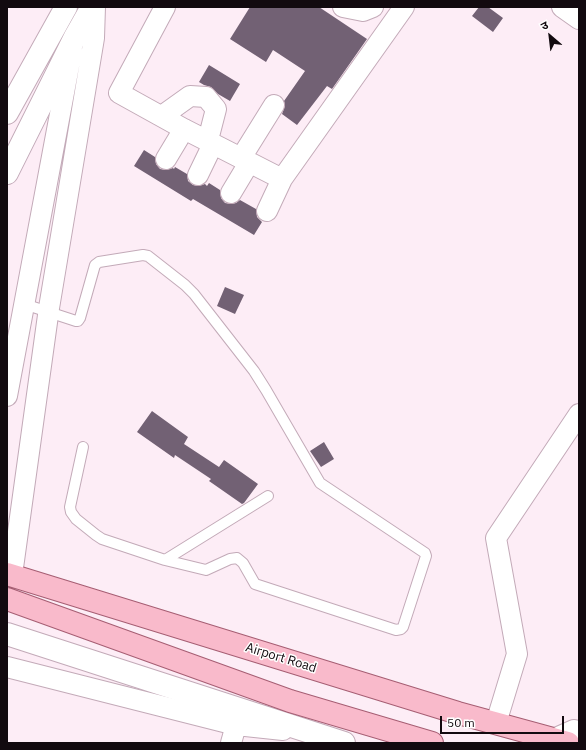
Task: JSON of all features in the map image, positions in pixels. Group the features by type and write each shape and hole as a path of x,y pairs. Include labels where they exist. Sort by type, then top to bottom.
{"main road":[{"name":"Airport Road","path":"10,575 496,723 562,741"},
{"path":"7,599 290,701 432,743"}],"street":[{"path":"7,113 66,7"},
{"path":"7,173 75,37 92,7"},
{"path":"10,575 48,312 94,38 95,7"},
{"path":"165,7 119,93 184,129 282,179"},
{"path":"343,7 362,11 373,7"},
{"path":"267,211 282,179 404,7"},
{"path":"562,7 579,19"},
{"path":"55,26 75,37"},
{"path":"7,396 75,37"},
{"path":"162,116 190,96 206,97 216,109 211,142 198,175"},
{"path":"231,193 245,160 274,105"},
{"path":"166,159 184,129"},
{"path":"496,723 517,654 496,538 579,414"},
{"path":"7,634 285,732 344,743"},
{"path":"7,667 233,734 285,732"},
{"path":"285,732 290,701"},
{"path":"562,741 574,731 579,733"}],"lane":[{"path":"24,304 78,321 96,263 143,255 148,256 185,285 194,294 254,371 320,483 424,552 426,555 403,627 399,630 255,584 243,563 237,558 230,559 207,570 165,560 102,539 76,520 71,512 71,502 83,448"},
{"path":"165,560 268,496"}],"building":[{"path":"250,7 319,7 367,39 332,89 327,86 297,125 282,114 285,106 284,101 305,71 273,50 266,62 230,39"},
{"path":"479,7 488,7 503,18 493,32 472,16"},
{"path":"209,65 240,84 230,101 218,94 211,87 199,82"},
{"path":"144,150 155,157 156,164 160,169 174,169 175,167 187,174 188,181 193,185 198,186 205,184 207,186 209,183 220,190 221,198 225,203 236,203 240,200 256,209 257,217 262,222 254,235 193,199 191,201 134,166"},
{"path":"225,287 244,295 235,314 217,306"},
{"path":"152,411 188,437 184,444 219,467 224,460 258,484 244,503 242,504 209,481 211,479 175,455 174,458 137,432"},
{"path":"324,442 334,459 321,467 310,451"}]}
